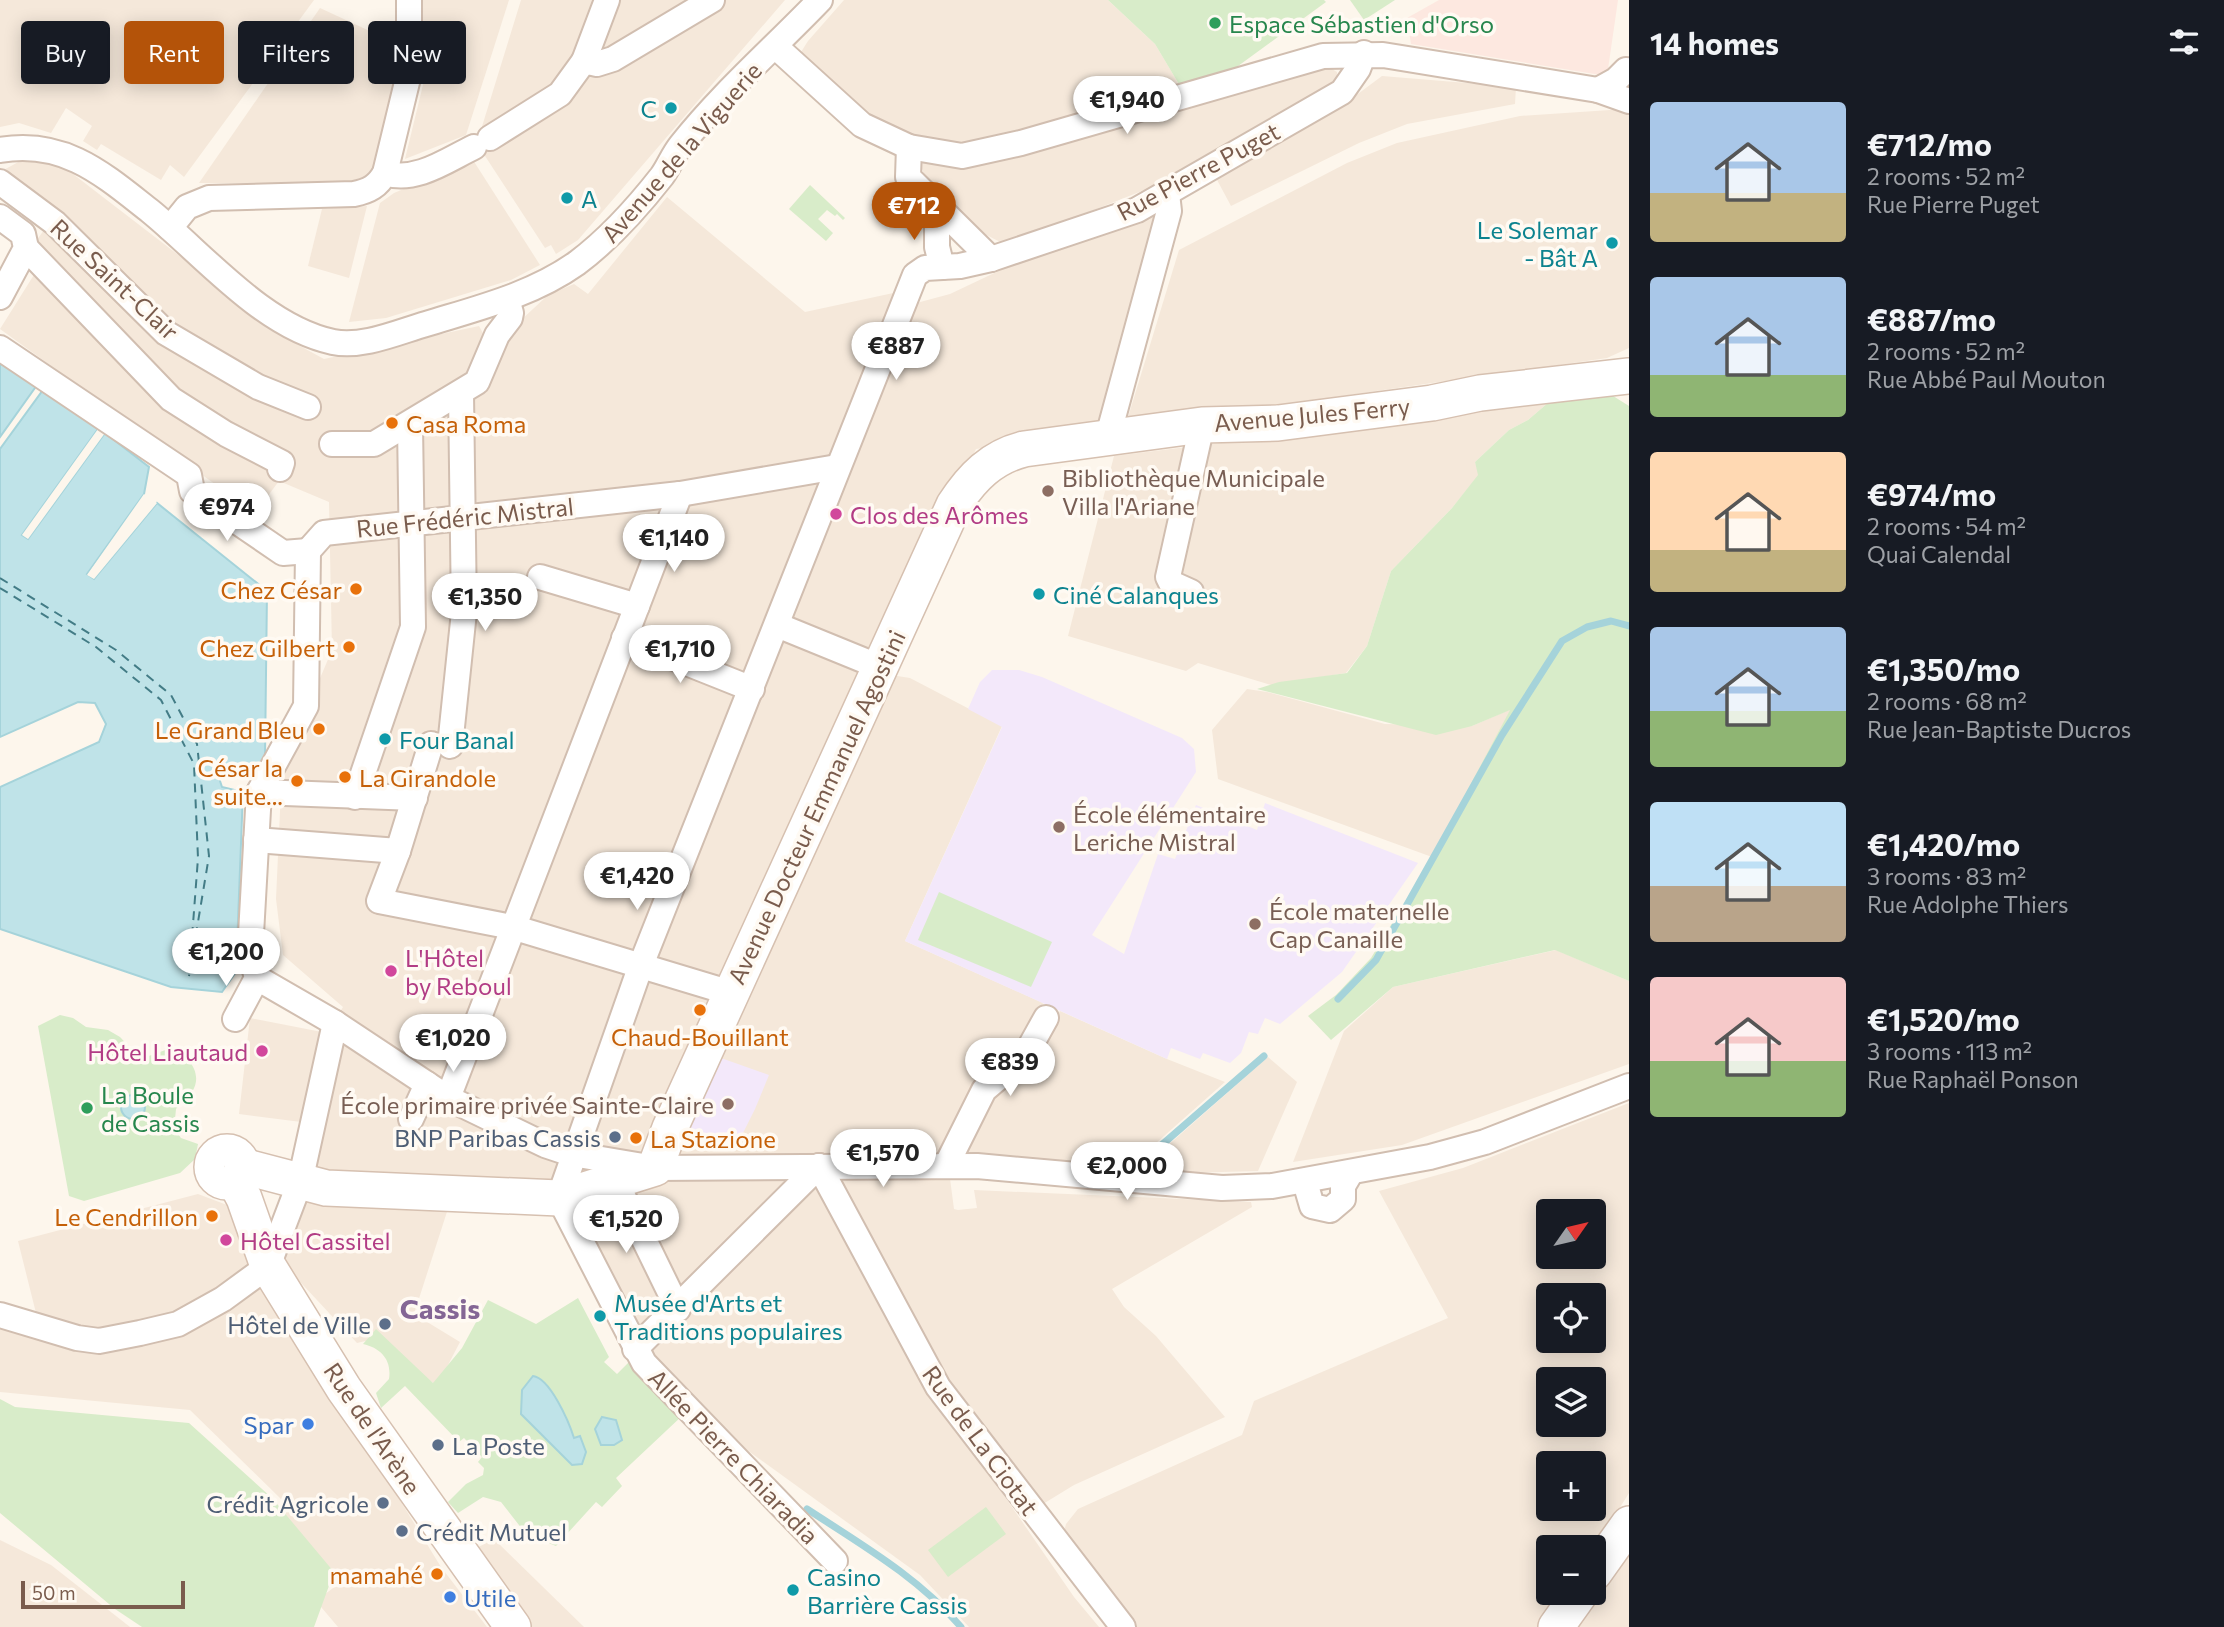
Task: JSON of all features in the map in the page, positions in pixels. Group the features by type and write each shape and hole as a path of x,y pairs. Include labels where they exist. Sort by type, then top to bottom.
{"street":[{"path":"170,228 187,207 200,201 354,194 373,188 385,173 409,74 409,0"},
{"path":"385,173 397,177 414,175 482,143 561,94 584,61 607,0"},
{"path":"584,61 597,64 613,59 712,0"},
{"path":"775,46 820,0"},
{"name":"Avenue de la Viguerie","path":"0,150 21,146 64,154 108,178 269,313 303,331 335,342 365,342 507,299 553,278 603,242 671,163 680,147 706,117 775,46 862,125 909,147 962,156 1021,144 1323,55 1364,53 1531,77 1629,99"},
{"name":"Rue Pierre Puget","path":"933,268 991,259 1137,210 1342,92 1358,69 1364,53"},
{"path":"1598,90 1616,80 1627,67"},
{"path":"1627,67 1624,86 1629,99"},
{"path":"909,147 908,177 991,259"},
{"name":"Rue Saint-Clair","path":"0,182 55,222 166,333 258,387 308,407"},
{"path":"1112,438 1111,425 1170,211 1167,194"},
{"path":"559,1198 572,1154 641,965 752,690 837,467 915,275 933,268 937,247 937,207"},
{"path":"0,217 23,234 26,248 171,399 226,434 282,463 279,469"},
{"path":"0,297 26,248"},
{"path":"332,444 374,444 410,425 477,382 497,335 510,318 507,299"},
{"path":"0,348 189,475 192,491 283,553 308,551 306,706 259,792 250,953 257,978 235,1019"},
{"name":"Avenue Jules Ferry","path":"997,459 1024,449 1202,425 1278,423 1432,403 1480,393 1629,376"},
{"path":"461,394 464,612 440,745 415,798 379,901 513,927 731,993"},
{"path":"355,797 413,627 410,425"},
{"path":"1191,592 1171,583 1168,577 1202,425"},
{"name":"Avenue Docteur Emmanuel Agostini","path":"655,1168 670,1128 954,505 978,474 997,459"},
{"name":"Rue Frédéric Mistral","path":"308,551 324,533 681,494 837,467"},
{"path":"448,1098 681,494"},
{"path":"540,577 637,606"},
{"path":"777,625 880,667"},
{"path":"624,638 752,690"},
{"path":"259,792 415,798"},
{"path":"256,840 398,851"},
{"path":"257,978 335,1023 448,1098 572,1154 655,1168 977,1166 1222,1188 1305,1182 1485,1142 1629,1086"},
{"path":"946,1166 984,1090 1026,1054 1046,1018"},
{"path":"0,1315 77,1338 99,1341 178,1324 223,1299 268,1266 300,1182 335,1023"},
{"path":"411,1119 427,1084"},
{"path":"635,1349 820,1166"},
{"name":"Rue de La Ciotat","path":"820,1166 938,1387 1123,1627"},
{"path":"300,1182 336,1188 559,1198 655,1168"},
{"name":"Rue de l'Arène","path":"300,1182 238,1173 268,1266 360,1412 513,1627"},
{"path":"615,1182 678,1309"},
{"name":"Allée Pierre Chiaradia","path":"559,1198 635,1349 652,1373 835,1561"},
{"path":"1606,1556 1629,1524"},
{"path":"1556,1627 1572,1605"}],"shaded area":[{"path":"0,0 314,0 299,21 238,21 238,84 252,84 184,177 170,165 161,180 101,144 97,150 83,141 92,126 66,108 51,133 19,123 0,127"},
{"path":"418,0 509,0 466,135 405,159 423,84 466,84 466,21 419,21"},
{"path":"521,0 785,0 578,240 556,254 551,245 545,248 485,156 480,133"},
{"path":"844,0 1108,0 1155,44 1180,86 993,141 950,144 889,131 831,88 801,52"},
{"path":"1439,0 1618,0 1607,76 1411,44 1407,18"},
{"path":"320,8 348,21 311,21"},
{"path":"354,24 368,30 368,84 394,84 378,165 368,177 354,184 199,183 267,84 354,84"},
{"path":"1325,65 1337,72 1337,83 1187,173 1006,245 971,227 930,190 919,161"},
{"path":"1382,76 1516,87 1515,104 1407,124 1359,143 1231,206 1216,178 1347,102"},
{"path":"1625,109 1629,113 1629,348 1607,358 1125,427 1179,250 1347,163 1397,143 1520,116"},
{"path":"22,160 60,164 289,340 324,359 479,326 484,335 475,352 485,374 504,336 548,295 574,284 588,294 667,197 805,312 898,292 909,305 950,294 1064,240 1151,212 1161,219 1106,430 976,449 866,671 910,678 1002,726 905,941 1043,1003 1016,1051 945,1159 802,1158 901,1346 1074,1597 1099,1627 969,1627 920,1575 747,1450 648,1360 558,1188 455,1187 414,1314 460,1342 437,1386 374,1339 357,1343 276,1256 309,1123 239,1114 250,1018 327,1033 343,1007 283,955 276,899 282,768 332,650 329,502 279,481 255,513 0,329 42,262 30,249 53,218 0,172"},
{"path":"473,160 540,265 511,280 386,318 349,322 380,203 394,193"},
{"path":"367,206 349,278 308,266 322,209"},
{"path":"1549,402 1528,420 1509,430 1475,462 1479,475 1452,508 1391,571 1367,646 1346,673 1271,685 1198,663 1186,671 1068,636 1114,456"},
{"path":"992,670 1019,670 1042,677 1182,738 1194,749 1196,772 1092,935 1124,954 1158,854 1175,859 1196,805 1257,830 1265,803 1418,863 1342,972 1280,1024 1265,1018 1258,1034 1249,1032 1241,1053 1230,1063 1203,1053 1200,1059 1171,1048 1167,1059 905,941 1002,727 968,709 980,682"},
{"path":"1247,689 1385,724 1472,726 1511,709 1432,857 1218,779 1212,730"},
{"path":"1556,950 1629,981 1629,1064 1402,1145 1293,1162 1344,1031 1393,987"},
{"path":"1060,1011 1225,1082 1129,1167 960,1154 992,1089 1029,1060"},
{"path":"1268,1057 1297,1082 1258,1171 1184,1173 1140,1170"},
{"name":"École primaire privée Sainte-Claire","path":"721,1058 769,1075 755,1109 735,1149 681,1149"},
{"path":"1629,1103 1629,1493 1603,1535 1536,1535 1536,1605 1554,1605 1538,1627 1134,1627 1063,1535 1066,1524 1078,1509 1242,1435 1254,1401 1448,1318 1379,1191 1463,1168"},
{"path":"949,1171 954,1209 958,1210 977,1208 974,1190 1251,1202 1252,1207 1112,1289 1124,1307 1156,1336 1225,1417 1074,1485 1043,1504 950,1385 836,1177"},
{"path":"198,1194 235,1208 248,1266 264,1279 441,1567 487,1627 338,1627 316,1601 341,1582 278,1521 282,1500 190,1410 0,1392 0,1319 40,1329 18,1241"},
{"path":"494,1539 584,1627 518,1627 467,1553"},
{"path":"0,1540 51,1565 130,1627 0,1627"},
{"path":"1629,1544 1629,1627 1577,1627 1590,1605 1606,1605 1606,1579"}],"green space":[{"name":"Espace Sébastien d'Orso","path":"1108,0 1326,2 1223,77 1180,86 1155,44"},
{"path":"1350,0 1395,0 1364,20"},
{"path":"810,185 845,218 843,220 827,210 818,219 833,233 826,241 789,209"},
{"path":"1610,394 1629,406 1629,981 1555,950 1393,987 1331,1040 1308,1016 1336,995 1371,958 1432,857 1510,710 1472,726 1436,735 1257,689 1279,682 1347,673 1367,646 1391,571 1452,508 1478,475 1475,462 1509,430 1528,420 1549,402"},
{"path":"939,892 1052,942 1031,987 918,940"},
{"name":"La Boule de Cassis","path":"60,1015 73,1018 86,1027 108,1030 120,1037 136,1054 146,1057 171,1048 188,1060 195,1072 195,1085 176,1109 174,1129 181,1138 198,1144 195,1159 180,1173 84,1201 69,1196 38,1026"},
{"path":"578,1298 609,1357 604,1362 617,1374 629,1362 683,1415 616,1478 622,1486 602,1507 596,1502 556,1546 526,1534 501,1502 483,1497 458,1513 448,1502 466,1484 483,1475 484,1468 478,1462 482,1457 464,1438 459,1442 405,1386 381,1408 376,1393 389,1379 389,1366 380,1352 363,1344 376,1329 433,1383 462,1348 488,1300 536,1324"},
{"path":"0,1399 15,1407 189,1423 272,1498 334,1572 314,1627 142,1627 115,1609 0,1513"},
{"path":"986,1507 1006,1534 948,1577 928,1550"}],"water":[{"path":"0,362 37,385 0,437"},
{"path":"43,390 98,429 22,535 28,539 105,433 149,467 144,494 87,574 94,579 157,503 267,591 265,757 258,776 222,770 219,778 222,787 243,792 236,972 222,992 171,987 0,929 0,787 99,742 106,724 95,703 78,702 0,737 0,449"},
{"path":"133,1095 144,1102 145,1107 138,1118 133,1119 122,1112 121,1107 128,1096"},
{"path":"533,1376 546,1384 552,1392 574,1438 580,1436 586,1452 582,1464 572,1465 521,1414 522,1390"},
{"path":"602,1417 616,1420 622,1440 614,1445 601,1445 595,1429"}],"pier":[{"path":"98,429 101,431 27,535 102,431 105,433 28,539 22,535"},
{"path":"144,494 147,496 92,574 154,501 157,503 94,579 87,575"}],"waterway":[{"path":"1338,999 1376,960 1502,735 1562,641 1587,627 1611,621 1629,626"},
{"path":"1134,1169 1264,1056"},
{"path":"807,1509 908,1577 961,1627"}],"ferry route":[{"path":"0,578 116,650 171,695 197,744 209,856 189,976"},
{"path":"0,588 96,647 161,700 194,764 198,858 190,964"}],"place":[{"name":"Espace Sébastien d'Orso","path":"1215,23"},
{"name":"C","path":"671,108"},
{"name":"A","path":"567,198"},
{"name":"Le Solemar - Bât A","path":"1612,243"},
{"name":"Casa Roma","path":"392,423"},
{"name":"Bibliothèque Municipale Villa l'Ariane","path":"1048,491"},
{"name":"Clos des Arômes","path":"836,514"},
{"name":"Chez César","path":"356,589"},
{"name":"Ciné Calanques","path":"1039,594"},
{"name":"Chez Gilbert","path":"349,647"},
{"name":"Le Grand Bleu","path":"319,729"},
{"name":"Four Banal","path":"385,739"},
{"name":"La Girandole","path":"345,777"},
{"name":"César la suite...","path":"297,781"},
{"name":"École élémentaire Leriche Mistral","path":"1059,827"},
{"name":"École maternelle Cap Canaille","path":"1255,924"},
{"name":"L'Hôtel by Reboul","path":"391,971"},
{"name":"Chaud-Bouillant","path":"700,1010"},
{"name":"Hôtel Liautaud","path":"262,1051"},
{"name":"École primaire privée Sainte-Claire","path":"728,1104"},
{"name":"La Boule de Cassis","path":"87,1108"},
{"name":"BNP Paribas Cassis","path":"615,1137"},
{"name":"La Stazione","path":"636,1138"},
{"name":"Le Cendrillon","path":"212,1216"},
{"name":"Hôtel Cassitel","path":"226,1240"},
{"name":"Musée d'Arts et Traditions populaires","path":"600,1316"},
{"name":"Hôtel de Ville","path":"385,1324"},
{"name":"Spar","path":"308,1424"},
{"name":"La Poste","path":"438,1445"},
{"name":"Crédit Agricole","path":"383,1503"},
{"name":"Crédit Mutuel","path":"402,1531"},
{"name":"mamahé","path":"437,1574"},
{"name":"Casino Barrière Cassis","path":"793,1590"},
{"name":"Utile","path":"450,1597"}],"district":[{"name":"Cassis","path":"440,1308"}]}
